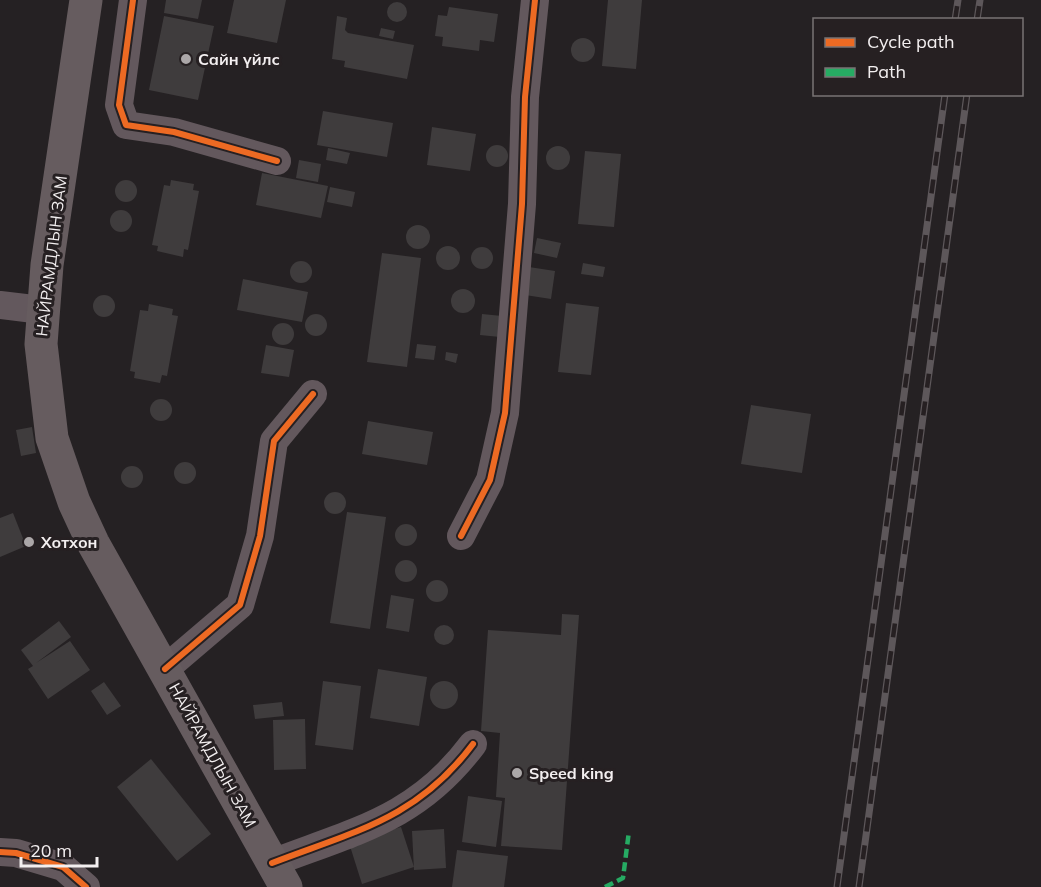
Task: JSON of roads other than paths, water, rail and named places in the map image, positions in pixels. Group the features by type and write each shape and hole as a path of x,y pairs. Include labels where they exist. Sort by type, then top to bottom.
{"main road":[{"name":"НАЙРАМДЛЫН ЗАМ","path":"86,0 42,310 41,344 47,409 61,470 93,543 279,875"}],"street":[{"path":"133,0 119,105 126,125 174,132 277,161"},
{"path":"461,536 490,480 505,413 522,204 525,97 535,0"},
{"path":"0,305 42,310"},
{"path":"165,669 240,605 260,536 274,441 314,394"},
{"path":"279,875 407,809 437,786 473,744"},
{"path":"0,852 16,853 63,867 86,887"}],"railway":[{"path":"955,18 958,0"},
{"path":"977,18 980,0"},
{"path":"837,887 945,96"},
{"path":"859,887 967,96"}],"place":[{"name":"Сайн үйлс","path":"186,59"},
{"name":"Хотхон","path":"29,542"},
{"name":"Speed king","path":"517,773"}]}
